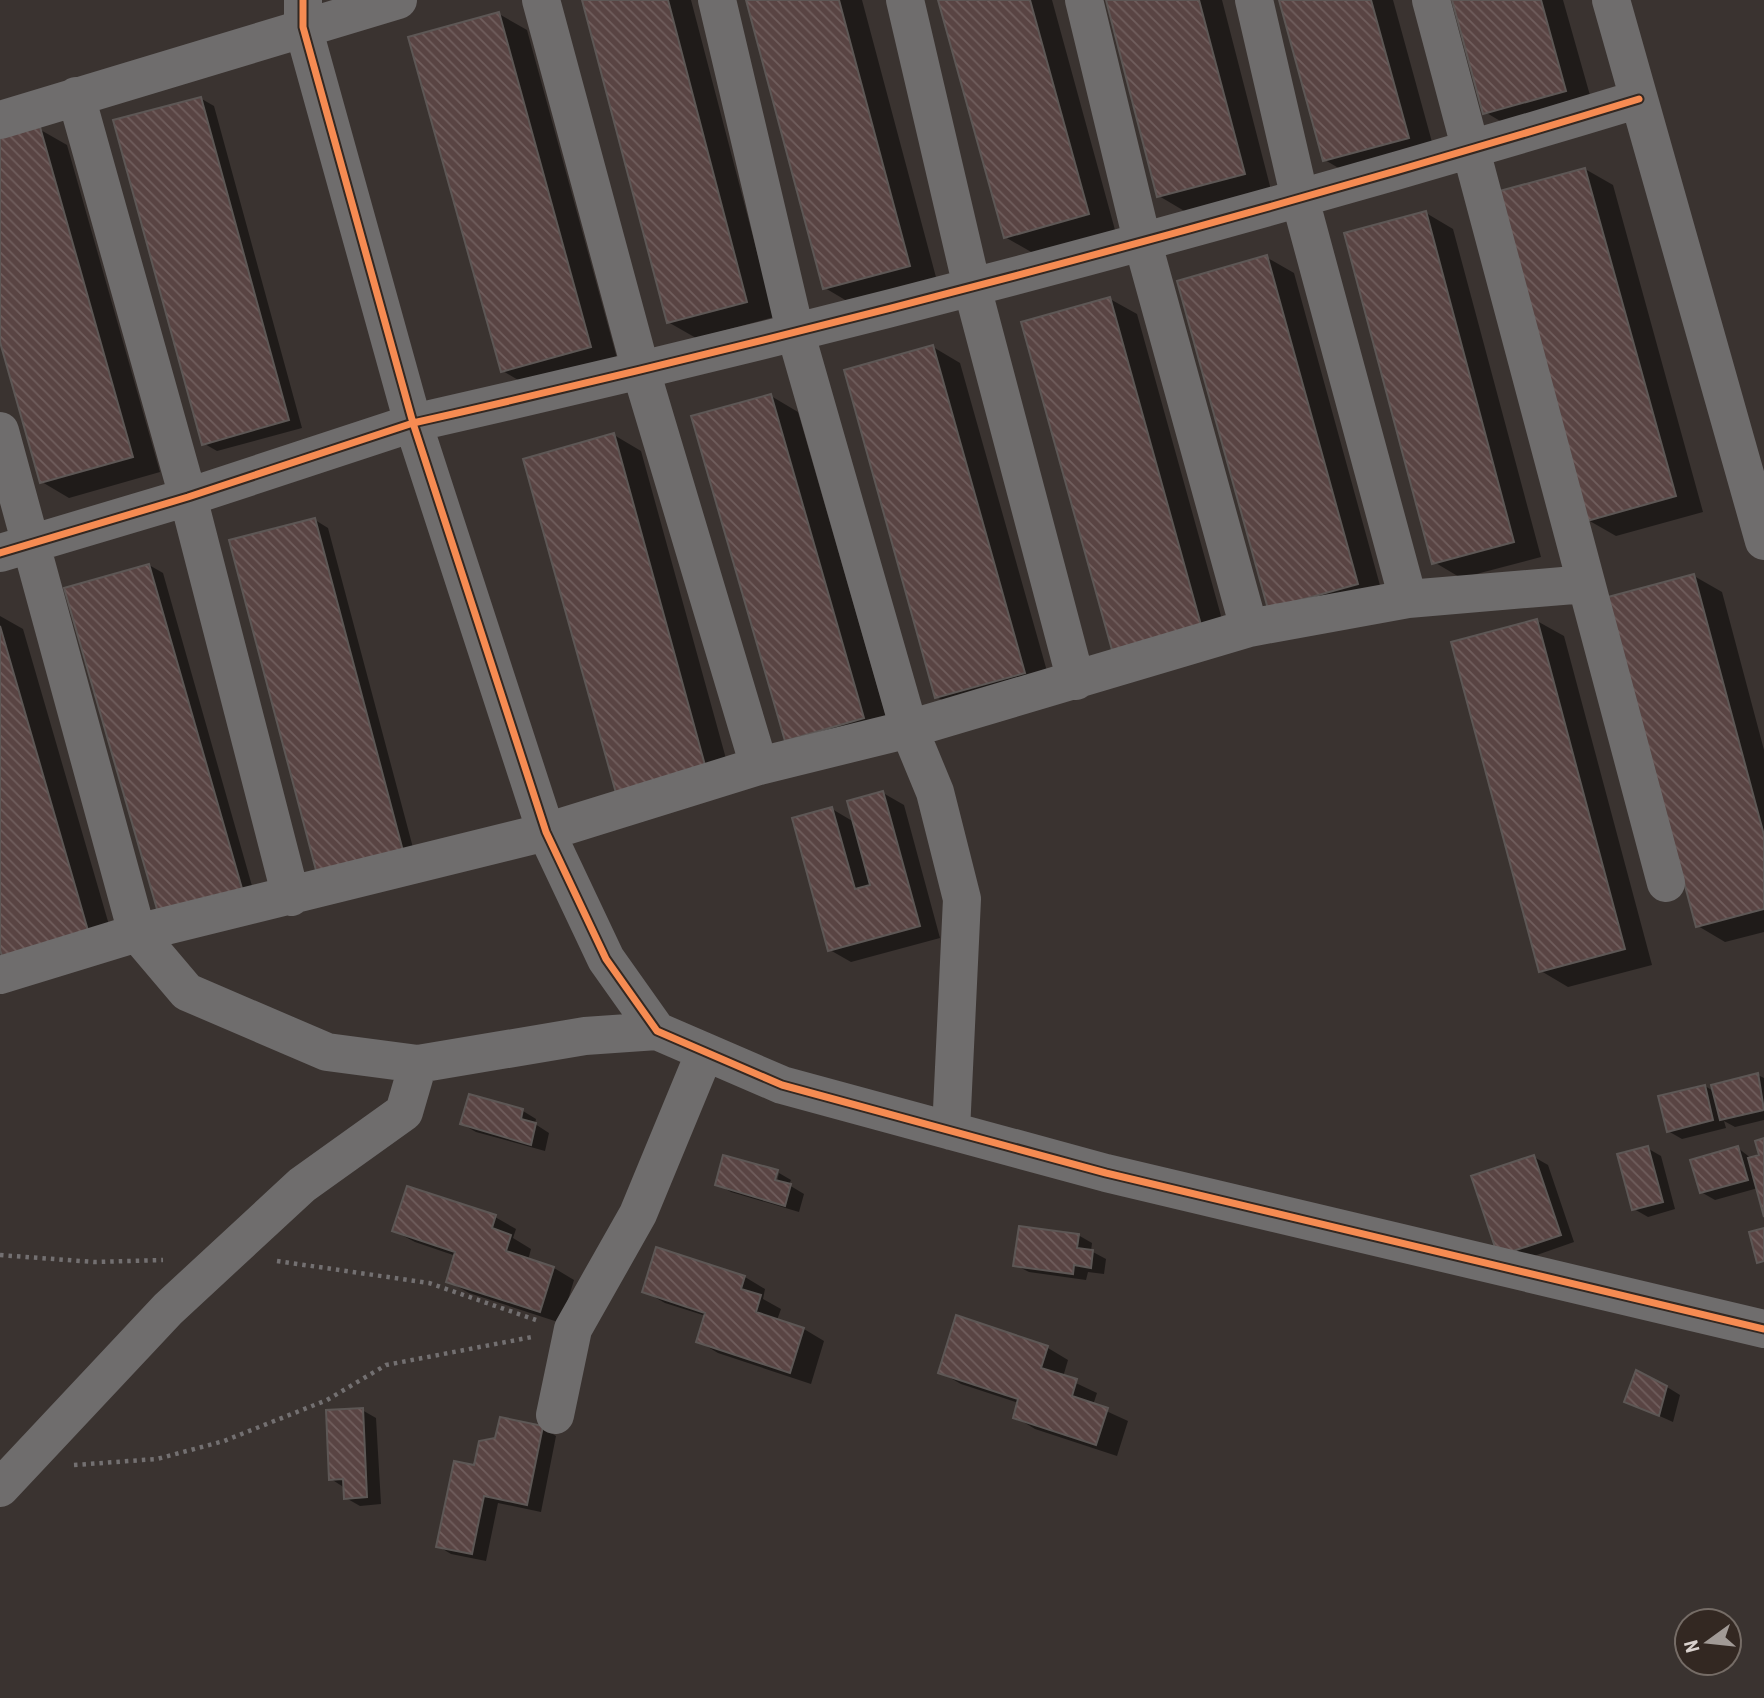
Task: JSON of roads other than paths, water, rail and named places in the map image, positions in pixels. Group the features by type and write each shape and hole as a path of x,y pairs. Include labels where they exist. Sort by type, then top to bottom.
{"street":[{"path":"0,120 76,96 303,13 398,0"},
{"path":"541,0 641,372 759,766"},
{"path":"717,0 795,331 909,729 935,792 962,899 951,1131"},
{"path":"905,0 972,286 1076,681"},
{"path":"1084,0 1142,240 1249,628"},
{"path":"1254,0 1300,199 1408,599"},
{"path":"1431,0 1667,883"},
{"path":"1611,0 1764,541"},
{"path":"303,13 413,423 546,831 606,959 657,1031"},
{"path":"76,96 188,497 291,897"},
{"path":"15,548 188,497 413,423 641,372 972,286 1300,199 1639,99"},
{"path":"0,431 15,548 138,933 187,992 327,1052 418,1065 585,1036 657,1031 782,1085 1120,1177 1764,1329"},
{"path":"0,975 138,933 291,897 546,831 759,766 909,729 1249,628 1408,599 1586,584"},
{"path":"555,1415 573,1329 638,1214 705,1052"},
{"path":"11,1476 168,1309 226,1255 302,1185 404,1112 418,1065"}]}
